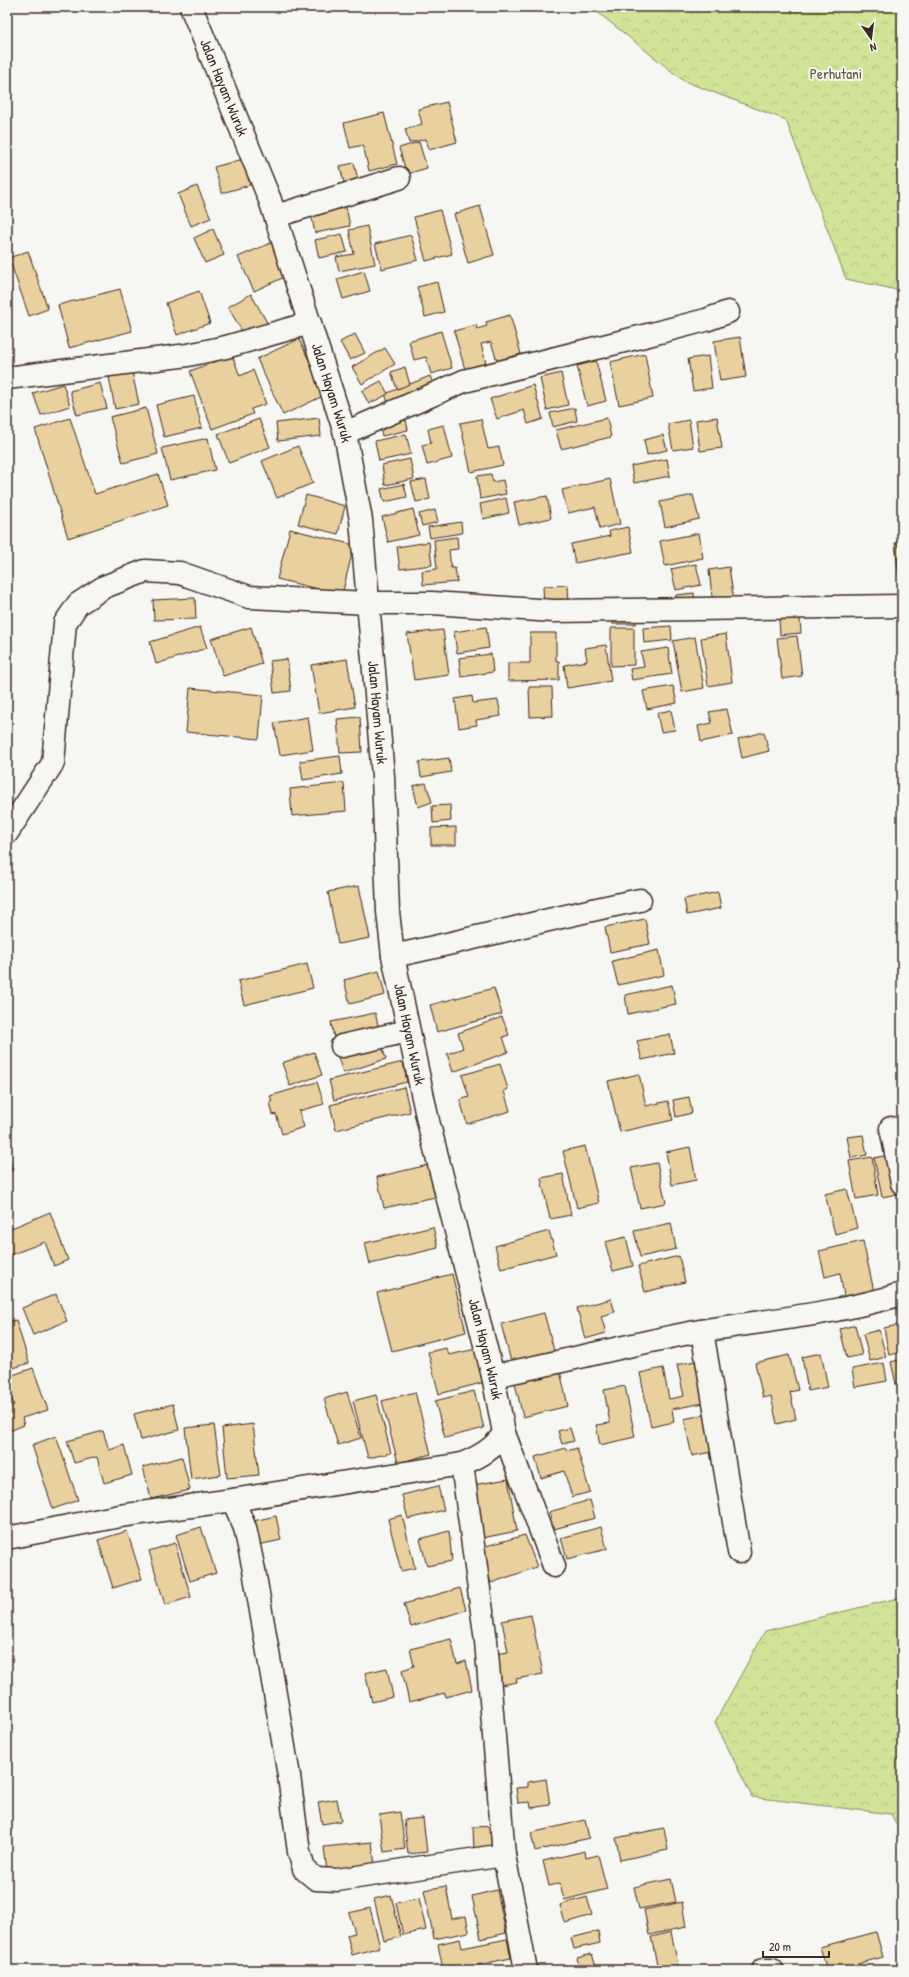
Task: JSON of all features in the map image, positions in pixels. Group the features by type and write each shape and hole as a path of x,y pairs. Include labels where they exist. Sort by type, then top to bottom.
{"street":[{"name":"Jalan Hayam Wuruk","path":"191,7 276,216 345,433 361,520 383,776 388,912 393,956 428,1120 493,1376 504,1433 554,1566"},
{"path":"276,216 399,178"},
{"path":"345,433 464,381 706,320 728,312"},
{"path":"7,378 188,355 226,347 310,323"},
{"path":"7,833 53,763 65,623 78,604 104,587 145,571 180,573 249,597 368,603 432,603 554,611 902,606"},
{"path":"393,956 456,943 576,913 640,900"},
{"path":"342,1046 408,1031"},
{"path":"891,1128 902,1183"},
{"path":"493,1376 702,1331 792,1318 902,1294"},
{"path":"702,1331 739,1552"},
{"path":"7,1538 120,1516 462,1464 480,1456 500,1441 504,1433"},
{"path":"462,1464 486,1640 504,1855 526,1970"},
{"path":"233,1500 245,1528 254,1570 286,1760 299,1852 304,1869 316,1879 337,1880 504,1855"},
{"path":"763,1970 772,1970"}],"green space":[{"name":"Perhutani","path":"591,7 902,7 902,291 846,279 786,120 684,81"},
{"path":"902,1597 902,1837 891,1814 752,1797 715,1722 765,1631"}],"building":[{"path":"447,102 457,142 429,150 426,139 409,143 405,129 422,124 418,109"},
{"path":"384,113 397,164 369,171 363,145 350,148 344,123"},
{"path":"419,142 427,168 407,174 399,148"},
{"path":"243,159 250,185 222,193 214,167"},
{"path":"354,163 360,188 346,191 340,166"},
{"path":"197,186 211,218 191,226 178,194"},
{"path":"345,202 350,226 315,233 310,209"},
{"path":"480,206 494,255 468,263 454,214"},
{"path":"440,210 452,254 426,261 414,217"},
{"path":"367,226 375,264 339,271 336,257 354,254 349,230"},
{"path":"213,229 224,255 205,263 194,238"},
{"path":"342,234 347,252 319,258 315,240"},
{"path":"411,235 418,260 382,269 375,244"},
{"path":"273,242 289,275 254,291 238,257"},
{"path":"28,251 48,309 29,316 9,258"},
{"path":"364,271 370,291 343,299 337,279"},
{"path":"7,279 11,293 7,294"},
{"path":"437,282 444,312 425,317 417,287"},
{"path":"120,289 132,331 69,348 58,305"},
{"path":"199,291 210,323 177,335 166,303"},
{"path":"251,294 269,326 246,338 228,307"},
{"path":"510,315 521,354 497,361 491,342 481,344 487,367 466,373 454,331 476,325 477,329 487,326 486,322"},
{"path":"441,331 452,368 431,374 426,357 414,360 409,341"},
{"path":"355,334 365,353 350,360 340,342"},
{"path":"740,337 746,377 720,381 714,341"},
{"path":"299,339 325,395 283,415 257,359"},
{"path":"385,348 395,364 362,384 352,367"},
{"path":"645,354 653,398 619,405 610,362"},
{"path":"232,355 240,376 253,370 266,404 251,409 253,414 212,429 190,371"},
{"path":"708,356 712,388 693,391 688,359"},
{"path":"596,361 606,401 587,406 577,366"},
{"path":"405,367 410,385 397,389 391,372"},
{"path":"132,372 139,404 115,409 109,377"},
{"path":"561,373 568,405 547,410 540,378"},
{"path":"430,376 436,391 390,408 385,394"},
{"path":"381,381 388,394 369,404 362,391"},
{"path":"100,383 107,408 77,415 70,391"},
{"path":"63,384 70,406 41,415 33,393"},
{"path":"533,385 543,419 528,424 524,410 497,419 490,399"},
{"path":"194,396 202,428 164,437 156,405"},
{"path":"146,408 158,454 123,463 110,417"},
{"path":"575,408 577,421 553,427 550,413"},
{"path":"717,417 722,448 700,451 696,420"},
{"path":"70,418 95,494 158,474 168,505 68,538 35,429"},
{"path":"319,418 321,436 278,441 276,423"},
{"path":"607,418 611,437 561,449 556,430"},
{"path":"259,419 270,447 229,463 218,434"},
{"path":"481,419 488,449 499,447 503,465 471,472 460,423"},
{"path":"406,420 408,430 382,436 380,426"},
{"path":"689,420 693,447 673,450 668,424"},
{"path":"444,425 452,458 427,465 422,445 431,443 428,429"},
{"path":"406,434 411,454 379,461 375,441"},
{"path":"663,435 667,450 647,455 644,440"},
{"path":"208,438 215,470 170,480 162,448"},
{"path":"298,446 313,483 277,498 262,461"},
{"path":"410,459 414,479 385,485 382,465"},
{"path":"667,459 670,476 634,483 631,466"},
{"path":"491,474 493,482 503,480 506,494 480,499 477,476"},
{"path":"426,479 430,499 416,502 411,482"},
{"path":"610,479 620,524 600,529 595,507 568,513 562,490"},
{"path":"404,484 407,497 384,502 381,489"},
{"path":"306,495 345,506 338,534 298,524"},
{"path":"693,495 699,519 665,527 660,502"},
{"path":"547,496 551,518 519,525 514,502"},
{"path":"506,498 509,513 483,519 480,504"},
{"path":"413,509 419,535 388,542 382,517"},
{"path":"435,510 438,522 422,526 419,514"},
{"path":"461,522 462,533 430,538 428,527"},
{"path":"628,527 633,552 575,563 571,544 610,536 609,531"},
{"path":"290,529 354,545 342,595 277,579"},
{"path":"699,533 703,558 665,566 660,541"},
{"path":"457,537 458,549 449,550 451,568 455,568 457,582 423,585 422,571 437,569 434,540"},
{"path":"429,542 432,565 400,569 397,547"},
{"path":"895,543 902,543 902,587 900,587"},
{"path":"696,564 701,585 676,590 671,569"},
{"path":"729,567 734,602 713,605 709,570"},
{"path":"568,585 569,604 544,606 543,586"},
{"path":"694,593 695,605 678,607 676,595"},
{"path":"195,598 196,619 154,620 153,600"},
{"path":"613,612 636,612 636,624 613,624"},
{"path":"800,618 801,633 780,635 779,620"},
{"path":"671,626 672,640 644,643 643,628"},
{"path":"200,627 207,648 156,664 150,642"},
{"path":"251,627 262,664 223,676 211,639"},
{"path":"486,627 489,648 457,653 454,632"},
{"path":"611,628 634,628 634,665 611,666"},
{"path":"443,630 449,675 414,680 407,634"},
{"path":"530,633 556,633 556,661 559,661 559,680 508,681 508,663 530,663"},
{"path":"726,634 732,682 708,686 701,638"},
{"path":"797,636 802,676 782,679 777,638"},
{"path":"695,637 704,688 682,692 673,641"},
{"path":"606,645 611,681 567,688 564,665 587,661 585,648"},
{"path":"668,648 672,674 632,680 630,669 644,667 641,652"},
{"path":"491,654 493,672 461,677 459,658"},
{"path":"287,659 291,691 274,693 270,661"},
{"path":"347,659 355,707 319,713 311,665"},
{"path":"673,686 677,703 647,709 643,691"},
{"path":"529,687 552,687 553,716 530,717"},
{"path":"190,688 263,695 259,739 186,732"},
{"path":"472,696 473,703 498,700 501,716 476,720 477,725 459,728 455,699"},
{"path":"727,709 733,735 701,742 698,726 712,723 709,712"},
{"path":"671,710 675,730 661,732 657,713"},
{"path":"308,717 313,750 280,755 274,723"},
{"path":"360,717 362,752 340,753 337,719"},
{"path":"764,732 769,751 742,758 738,739"},
{"path":"340,756 342,774 303,780 300,761"},
{"path":"449,758 451,772 421,777 419,762"},
{"path":"344,783 346,811 292,816 290,789"},
{"path":"426,783 432,802 418,807 413,786"},
{"path":"450,805 451,821 433,823 432,806"},
{"path":"456,827 456,845 431,845 431,828"},
{"path":"359,886 370,938 338,944 328,892"},
{"path":"718,892 721,908 687,915 684,899"},
{"path":"645,919 650,944 610,952 605,927"},
{"path":"659,950 664,975 618,985 612,961"},
{"path":"307,964 313,988 244,1005 238,981"},
{"path":"379,971 385,995 350,1004 344,980"},
{"path":"672,985 676,1004 628,1014 625,995"},
{"path":"494,988 502,1014 437,1032 430,1005"},
{"path":"375,1013 379,1029 334,1038 331,1022"},
{"path":"502,1017 509,1035 503,1037 508,1052 453,1072 447,1054 463,1048 458,1033"},
{"path":"670,1034 674,1053 642,1060 637,1041"},
{"path":"380,1041 386,1059 343,1073 337,1054"},
{"path":"314,1052 322,1075 290,1086 282,1063"},
{"path":"403,1062 407,1082 334,1100 329,1080"},
{"path":"500,1064 508,1089 504,1091 510,1111 467,1124 460,1100 469,1097 462,1075"},
{"path":"639,1074 646,1106 668,1101 673,1120 620,1132 608,1081"},
{"path":"317,1082 324,1104 299,1111 304,1127 282,1134 276,1114 273,1115 270,1096"},
{"path":"404,1087 410,1112 336,1130 330,1105"},
{"path":"689,1097 692,1113 676,1117 673,1100"},
{"path":"863,1135 867,1155 851,1158 847,1137"},
{"path":"585,1146 599,1203 577,1208 563,1151"},
{"path":"690,1147 696,1180 672,1185 666,1152"},
{"path":"7,1151 13,1170 7,1172"},
{"path":"893,1154 902,1193 882,1197 874,1158"},
{"path":"872,1157 878,1195 856,1199 849,1161"},
{"path":"657,1163 666,1203 640,1208 631,1168"},
{"path":"428,1165 435,1197 384,1208 377,1177"},
{"path":"563,1174 571,1215 550,1219 541,1178"},
{"path":"847,1189 857,1228 835,1234 825,1194"},
{"path":"50,1212 68,1260 54,1266 45,1242 7,1256 7,1230"},
{"path":"671,1223 676,1249 640,1257 634,1231"},
{"path":"433,1227 438,1248 370,1264 365,1243"},
{"path":"549,1231 556,1254 501,1269 495,1246"},
{"path":"626,1237 633,1266 613,1271 605,1242"},
{"path":"863,1241 875,1296 845,1302 840,1273 825,1277 819,1251"},
{"path":"679,1256 685,1282 645,1292 638,1266"},
{"path":"452,1274 466,1332 392,1351 377,1293"},
{"path":"56,1294 67,1321 33,1335 22,1308"},
{"path":"611,1299 615,1312 601,1316 606,1333 585,1339 577,1308"},
{"path":"544,1313 556,1358 513,1369 501,1324"},
{"path":"16,1320 29,1363 7,1370 7,1322"},
{"path":"902,1324 902,1352 889,1355 884,1328"},
{"path":"855,1325 862,1355 847,1358 840,1329"},
{"path":"879,1330 886,1357 870,1361 863,1334"},
{"path":"446,1348 449,1355 476,1349 485,1382 439,1394 428,1352"},
{"path":"821,1353 828,1387 808,1391 802,1357"},
{"path":"789,1355 798,1390 790,1392 796,1419 777,1424 771,1396 763,1398 755,1363"},
{"path":"902,1359 902,1383 896,1384 891,1362"},
{"path":"695,1361 704,1403 672,1409 674,1422 651,1427 640,1373 663,1368 669,1399 684,1396 677,1365"},
{"path":"884,1363 887,1381 855,1387 852,1369"},
{"path":"33,1368 48,1410 22,1418 24,1425 7,1432 7,1407 14,1405 7,1386 7,1377"},
{"path":"560,1371 568,1406 523,1417 515,1383"},
{"path":"625,1386 635,1437 600,1445 596,1425 610,1423 604,1390"},
{"path":"474,1391 484,1428 445,1438 435,1401"},
{"path":"347,1392 361,1438 338,1445 324,1399"},
{"path":"415,1392 431,1454 398,1463 382,1401"},
{"path":"376,1395 391,1453 368,1458 353,1401"},
{"path":"173,1404 179,1430 141,1440 134,1414"},
{"path":"708,1414 716,1451 692,1456 684,1419"},
{"path":"253,1424 259,1475 227,1478 222,1428"},
{"path":"214,1425 221,1475 191,1479 185,1428"},
{"path":"570,1428 574,1441 562,1444 558,1431"},
{"path":"103,1431 109,1450 124,1445 132,1475 104,1483 97,1457 74,1463 67,1441"},
{"path":"56,1436 78,1500 53,1509 32,1445"},
{"path":"566,1448 567,1451 577,1448 590,1492 572,1497 564,1471 541,1478 535,1457"},
{"path":"182,1457 190,1490 151,1499 143,1467"},
{"path":"508,1479 517,1531 477,1539 467,1486"},
{"path":"438,1486 444,1510 408,1519 402,1495"},
{"path":"590,1500 595,1518 554,1529 549,1512"},
{"path":"402,1515 415,1568 401,1571 388,1519"},
{"path":"276,1516 281,1540 258,1545 253,1521"},
{"path":"201,1527 216,1573 190,1581 176,1535"},
{"path":"601,1527 607,1549 567,1559 561,1538"},
{"path":"127,1531 142,1579 113,1588 98,1540"},
{"path":"449,1531 452,1561 427,1566 420,1539"},
{"path":"525,1535 537,1567 491,1583 479,1548"},
{"path":"175,1543 191,1597 165,1605 149,1551"},
{"path":"460,1588 466,1610 411,1627 404,1604"},
{"path":"531,1615 543,1674 516,1679 517,1682 496,1686 490,1655 508,1652 502,1621"},
{"path":"451,1639 457,1664 466,1661 472,1690 446,1697 445,1693 409,1702 402,1670 414,1666 410,1649"},
{"path":"387,1668 393,1697 372,1702 365,1673"},
{"path":"546,1779 550,1805 531,1808 530,1802 518,1803 516,1788 528,1787 528,1782"},
{"path":"337,1799 341,1821 322,1824 318,1802"},
{"path":"400,1812 405,1849 384,1852 379,1815"},
{"path":"423,1818 427,1852 408,1854 404,1820"},
{"path":"585,1820 589,1838 535,1851 531,1833"},
{"path":"498,1826 498,1850 474,1851 473,1827"},
{"path":"664,1828 668,1850 620,1860 616,1838"},
{"path":"372,1842 375,1866 327,1872 324,1847"},
{"path":"585,1851 586,1858 598,1855 607,1889 564,1900 560,1883 549,1886 543,1861"},
{"path":"671,1879 676,1902 639,1909 634,1887"},
{"path":"446,1886 452,1919 466,1916 469,1932 434,1939 424,1890"},
{"path":"497,1890 506,1933 481,1939 472,1896"},
{"path":"391,1895 401,1937 384,1941 374,1899"},
{"path":"587,1897 592,1915 565,1923 560,1905"},
{"path":"419,1898 426,1930 403,1935 396,1903"},
{"path":"682,1902 686,1927 649,1935 644,1910"},
{"path":"370,1908 380,1947 352,1955 347,1935 355,1933 349,1913"},
{"path":"598,1931 600,1943 574,1949 571,1938"},
{"path":"671,1932 678,1965 658,1969 651,1937"},
{"path":"876,1932 883,1957 836,1970 827,1970 820,1947"},
{"path":"460,1939 462,1948 507,1939 511,1958 464,1968 464,1970 443,1970 438,1944"},
{"path":"592,1954 597,1970 580,1970 577,1958"}]}
